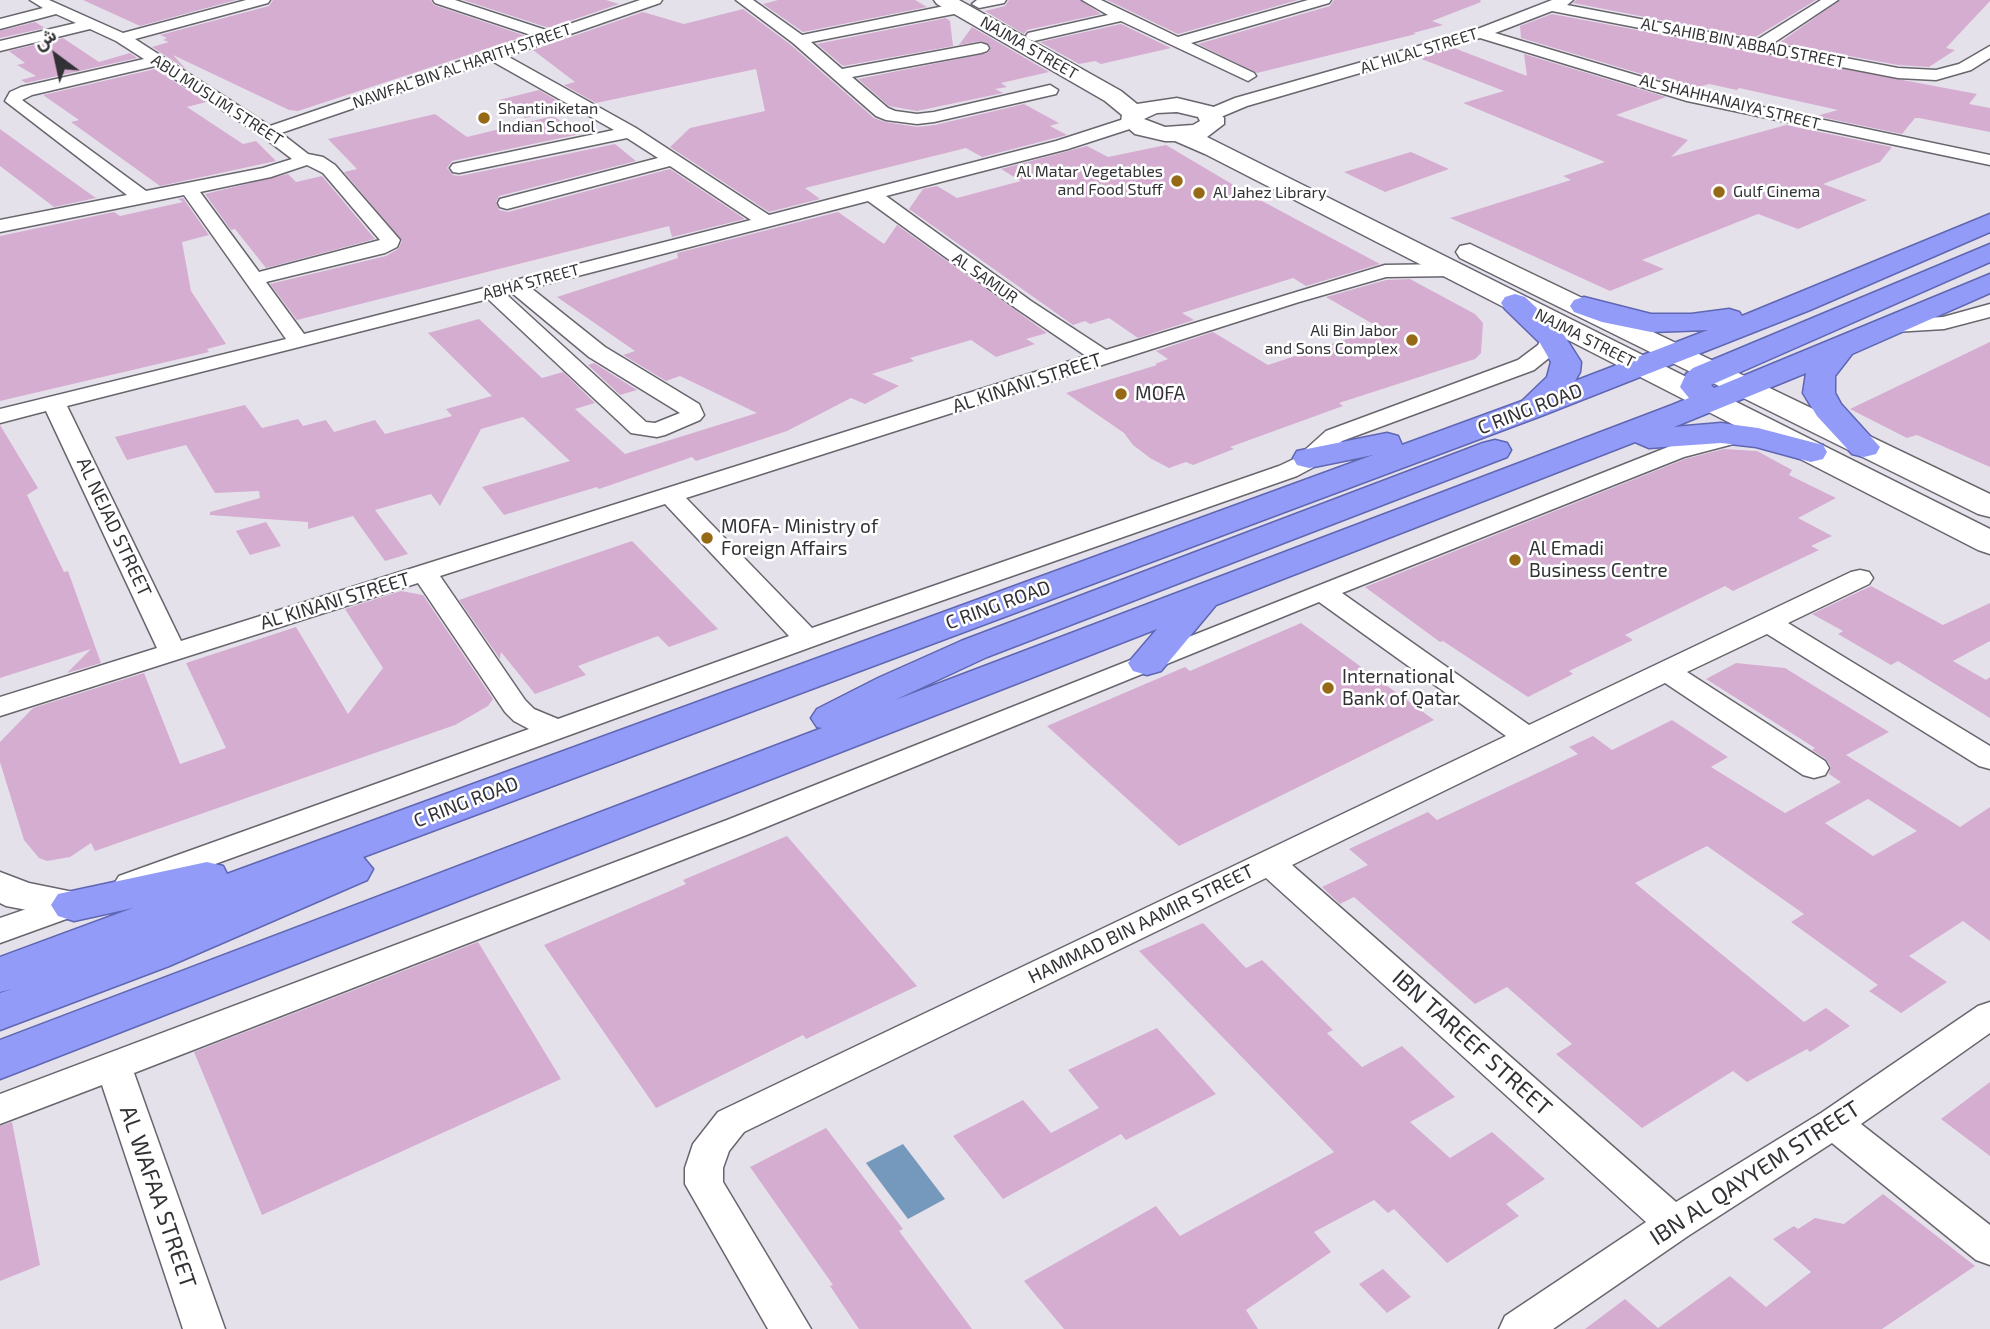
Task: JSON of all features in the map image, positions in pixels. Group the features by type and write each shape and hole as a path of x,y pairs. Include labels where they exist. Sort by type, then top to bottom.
{"highway":[{"name":"C RING ROAD","path":"0,975 1530,409 1662,367 1990,222"},
{"path":"0,1060 1599,444 1711,386 1750,355 1990,252"},
{"path":"1711,386 1745,387 1894,326 1990,282"},
{"path":"1515,303 1552,338 1565,357 1565,372 1549,393 1530,409"},
{"path":"1584,306 1632,320 1679,323 1718,320 1800,304"},
{"path":"1841,348 1821,375 1819,393 1828,409 1864,447"},
{"path":"1750,355 1759,366 1784,371"},
{"path":"708,789 839,714 974,649 1662,367"},
{"path":"1309,458 1476,429"},
{"path":"1599,444 1699,433 1745,436 1811,452"},
{"path":"1147,663 1206,596"},
{"path":"0,1012 153,954 313,888 434,830 527,779"},
{"path":"74,905 170,886 372,837"}],"main road":[{"name":"NAJMA STREET","path":"961,4 1113,96 1140,122"},
{"name":"NAJMA STREET","path":"1113,96 1177,105 1210,121 1258,154 1584,306 1662,367"},
{"path":"1177,105 1148,107 1140,122 1180,134 1210,121"},
{"name":"NAJMA STREET","path":"1180,134 1515,303 1711,386 1811,452 1990,543"},
{"path":"1745,387 1990,507"}],"street":[{"name":"ABU MUSLIM STREET","path":"0,226 286,168 303,159 268,132 122,38 37,0"},
{"path":"122,38 263,0"},
{"path":"440,0 549,36"},
{"name":"NAWFAL BIN AL HARITH STREET","path":"268,132 655,0"},
{"path":"799,40 961,4 999,0"},
{"path":"1089,0 1248,76"},
{"path":"1177,42 1324,0"},
{"path":"1758,46 1831,0"},
{"path":"751,1 882,112 904,118 934,117 1050,90"},
{"name":"AL SAHIB BIN ABBAD STREET","path":"1517,3 1554,5 1898,73 1936,75 1965,67 1990,51"},
{"path":"470,11 493,4"},
{"name":"AL HILAL STREET","path":"1210,121 1270,94 1480,33 1554,5"},
{"path":"0,24 57,9"},
{"path":"1034,36 1124,16"},
{"path":"0,46 92,24"},
{"name":"AL SHAHHANAIYA STREET","path":"1480,33 1693,97 1988,160"},
{"path":"838,75 981,48"},
{"path":"495,56 630,132 766,221"},
{"path":"142,197 13,101 16,96 27,91 158,61"},
{"name":"AL HILAL STREET","path":"1177,105 1270,94"},
{"name":"ABHA STREET","path":"0,416 299,342 1062,145 1140,122"},
{"path":"459,168 630,132"},
{"path":"254,279 378,249 390,243 328,169 317,161 303,159"},
{"path":"507,203 672,160"},
{"path":"188,188 299,342"},
{"name":"AL SAMUR","path":"869,193 1013,297 1104,358"},
{"path":"1384,271 1395,251 1394,242"},
{"name":"AL KINANI STREET","path":"0,707 1384,271 1450,270"},
{"path":"492,292 639,428 657,430 692,415 691,410 606,358 516,286"},
{"path":"1894,326 1944,323 1990,310"},
{"path":"526,324 552,316"},
{"name":"C RING ROAD","path":"0,931 807,639 1288,471 1309,458 1334,436 1526,365 1547,348 1552,338"},
{"name":"AL NEJAD STREET","path":"54,403 172,651"},
{"path":"0,1109 738,827 1322,591 1701,443 1745,436"},
{"path":"671,496 807,639"},
{"path":"424,573 515,706 530,719 558,728"},
{"name":"HAMMAD BIN AAMIR STREET","path":"790,1329 704,1184 704,1168 712,1144 730,1122 1860,578"},
{"path":"1322,591 1529,739"},
{"path":"1767,622 1990,760"},
{"path":"1666,671 1814,768"},
{"name":"IBN TAREEF STREET","path":"1269,862 1674,1224"},
{"path":"0,886 20,896 74,905"},
{"name":"IBN AL QAYYEM STREET","path":"1520,1329 1674,1224 1834,1123 1990,1015"},
{"name":"AL WAFAA STREET","path":"113,1065 204,1329"},
{"path":"1834,1123 1990,1248"}],"water":[{"path":"903,1144 945,1199 908,1219 866,1163"}],"building":[{"path":"83,0 236,0 140,26"},
{"path":"273,0 430,0 434,5 526,36 298,111 289,110 173,55 186,69 152,47 169,42 163,40 167,38 160,35 269,6"},
{"path":"463,0 606,0 619,4 549,28"},
{"path":"778,0 915,0 927,7 803,32 763,4"},
{"path":"1009,0 1080,0 1101,14 1027,30 1024,34 985,11 1005,6"},
{"path":"1107,0 1298,0 1178,34"},
{"path":"1334,0 1481,2 1432,21 1443,25 1413,33 1416,34 1257,73 1198,44 1330,6"},
{"path":"1576,0 1816,0 1754,38 1573,3"},
{"path":"1840,0 1990,1 1946,48 1955,50 1929,67 1898,65 1779,43"},
{"path":"743,9 791,45 874,118 917,127 1024,104 1059,123 1050,126 1067,135 982,157 966,148 805,188 820,199 769,212 670,147 690,128 765,111 756,69 596,103 564,85 575,82 533,50 643,12 684,24"},
{"path":"1552,14 1977,94 1969,104 1990,108 1990,132 1915,118 1902,134 1816,116 1838,110 1739,88 1737,90 1709,84 1692,89 1521,38 1520,26"},
{"path":"946,18 950,21 953,46 843,66 817,44"},
{"path":"35,22 45,28 0,38 0,31"},
{"path":"1121,24 1171,48 1101,64 1095,61 1079,64 1040,42"},
{"path":"972,27 1049,72 1001,83 1007,87 995,89 1003,93 917,111 889,106 858,79 988,53 991,47 982,41 959,45"},
{"path":"63,38 99,62 130,53 137,58 26,83 21,80 36,76 17,65 25,63 9,51"},
{"path":"1454,48 1527,76 1524,54 1666,97 1616,115 1688,140 1671,157 1786,125 1892,147 1880,162 1823,184 1867,200 1798,229 1758,214 1642,260 1664,269 1610,291 1450,218 1571,180 1563,176 1605,162 1463,103 1504,91 1419,58"},
{"path":"155,69 206,102 187,107 243,144 256,141 276,161 160,186 71,122 79,120 43,95"},
{"path":"539,90 570,108 525,118 499,100"},
{"path":"435,114 467,137 553,116 580,134 452,161 447,168 453,175 460,176 615,144 636,161 499,196 496,202 499,210 508,212 670,169 745,219 672,237 669,226 297,320 270,284 386,256 398,249 402,241 344,172 357,169 328,139"},
{"path":"0,129 96,198 54,207 0,166"},
{"path":"1166,145 1247,193 1380,264 1306,286 1293,278 1182,313 1194,320 1138,338 1109,318 1090,324 1085,321 1073,325 909,209 923,189 937,186 957,198 1021,181 1001,169 1087,146 1108,157"},
{"path":"1411,152 1449,169 1385,192 1344,172"},
{"path":"288,174 296,182 322,176 375,239 266,268 235,229 231,230 205,194"},
{"path":"183,198 209,235 182,242 191,291 226,344 207,349 209,352 0,401 0,236 114,212 120,216 183,202 178,199"},
{"path":"838,212 884,244 897,225 1047,333 1026,339 1035,344 996,357 971,340 910,358 914,361 872,374 899,386 865,404 851,398 787,431 696,461 692,457 599,489 597,487 504,515 482,487 570,461 523,417 481,429 440,506 431,494 375,510 408,554 385,561 353,516 308,529 308,522 210,515 210,512 260,498 259,491 215,493 186,445 127,460 115,437 245,405 262,428 298,419 303,426 326,420 334,432 375,420 385,434 452,416 446,409 492,396 428,333 479,319 542,378 563,372 595,403 575,409 625,454 757,413 680,376 666,381 623,355 635,351 557,297 678,258 677,253"},
{"path":"1410,279 1475,314 1483,323 1481,353 1475,359 1339,403 1343,406 1230,447 1234,449 1193,465 1186,462 1169,468 1150,458 1133,445 1124,433 1066,393 1157,365 1155,364 1168,359 1156,351 1213,332 1268,365 1380,328 1326,297 1386,280"},
{"path":"1990,342 1990,467 1917,435 1907,438 1850,409"},
{"path":"594,363 637,390 620,395 588,365"},
{"path":"0,425 38,488 27,495 64,572 68,571 101,663 67,673 91,649 0,678"},
{"path":"1724,449 1757,451 1792,470 1789,475 1836,498 1798,518 1832,536 1811,546 1819,550 1733,591 1725,586 1625,635 1633,640 1569,671 1573,674 1528,697 1443,641 1440,642 1365,587 1685,459"},
{"path":"266,522 281,546 250,555 236,531"},
{"path":"632,541 718,629 669,647 658,636 578,666 586,675 535,694 501,652 500,659 459,600"},
{"path":"1871,586 1943,625 1990,603 1990,641 1953,661 1986,680 1990,677 1990,718 1898,661 1891,665 1838,634 1843,631 1812,614"},
{"path":"401,591 423,595 493,699 488,706 455,725 95,851 91,843 70,857 47,861 39,858 24,840 0,762 0,742 33,708 144,673 180,764 226,748 186,663 296,627 348,714 383,668 345,609"},
{"path":"1301,623 1434,720 1179,846 1047,726 1185,667 1190,671"},
{"path":"1736,663 1785,668 1889,732 1846,755 1960,827 1990,807 1990,941 1963,921 1909,956 1947,982 1901,1013 1869,991 1878,985 1791,922 1804,914 1707,846 1635,883 1804,1022 1826,1008 1850,1026 1810,1052 1807,1049 1747,1082 1733,1071 1642,1128 1556,1054 1572,1044 1507,987 1475,1004 1354,897 1340,904 1322,887 1368,865 1349,849 1428,812 1437,820 1578,754 1569,747 1593,736 1612,750 1672,720 1728,757 1711,767 1785,813 1841,782 1829,774 1831,767 1826,759 1812,750 1815,748 1706,679","holes":["1868,799 1917,831 1873,856 1825,823"]},
{"path":"787,836 917,986 806,1039 803,1035 656,1108 544,945 686,884 683,880"},
{"path":"1203,923 1246,968 1262,960 1333,1030 1327,1033 1362,1067 1402,1046 1455,1097 1410,1122 1450,1158 1492,1132 1545,1179 1506,1204 1519,1216 1447,1263 1394,1209 1388,1213 1374,1200 1314,1232 1331,1252 1246,1310 1258,1329 1064,1329 1024,1281 1156,1206 1180,1236 1334,1152 1139,951"},
{"path":"478,942 561,1079 262,1215 194,1052"},
{"path":"1157,1028 1216,1094 1126,1140 1121,1134 1003,1199 953,1136 1023,1100 1051,1133 1099,1108 1068,1070"},
{"path":"1990,1082 1990,1156 1941,1119"},
{"path":"12,1122 40,1265 0,1281 0,1126"},
{"path":"826,1128 903,1229 899,1231 972,1329 859,1329 830,1286 833,1285 750,1167"},
{"path":"1883,1194 1975,1266 1882,1329 1585,1329 1625,1299 1658,1328 1730,1276 1766,1307 1811,1272 1773,1239 1794,1226 1798,1229 1815,1218 1844,1224"},
{"path":"1383,1269 1411,1297 1387,1313 1359,1284"}],"place":[{"name":"Shantiniketan Indian School","path":"484,118"},
{"name":"Al Matar Vegetables and Food Stuff","path":"1177,181"},
{"name":"Gulf Cinema","path":"1719,192"},
{"name":"Al Jahez Library","path":"1199,193"},
{"name":"Ali Bin Jabor and Sons Complex","path":"1412,340"},
{"name":"MOFA","path":"1121,394"},
{"name":"MOFA- Ministry of Foreign Affairs","path":"707,538"},
{"name":"Al Emadi Business Centre","path":"1515,560"},
{"name":"International Bank of Qatar","path":"1328,688"}]}
